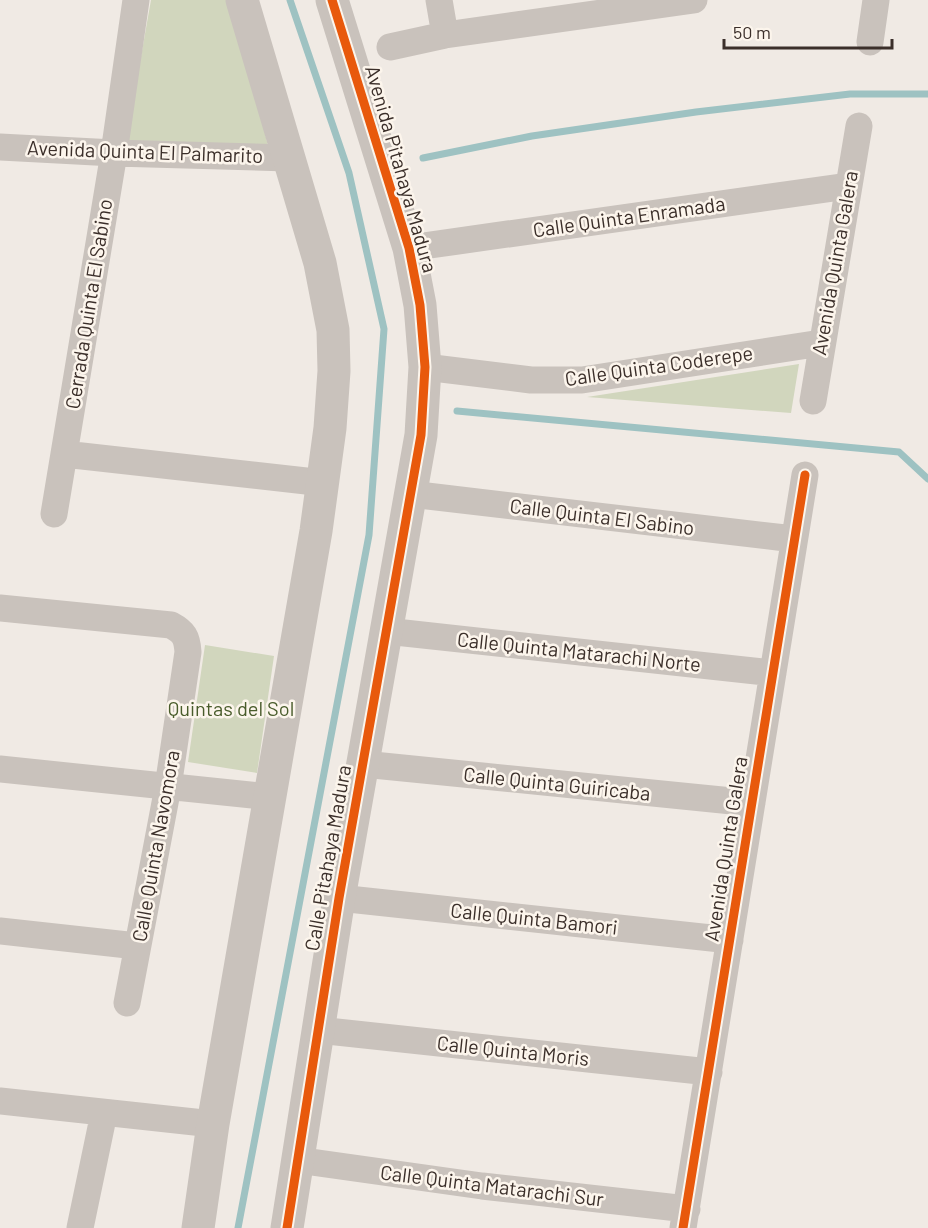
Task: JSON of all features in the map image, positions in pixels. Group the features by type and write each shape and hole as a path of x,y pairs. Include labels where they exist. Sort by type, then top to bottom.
{"street":[{"name":"Cerrada Quinta El Sabino","path":"54,514 114,153 136,0"},
{"path":"198,1228 213,1124 324,483 334,370 333,330 320,263 242,0"},
{"name":"Avenida Pitahaya Madura","path":"332,0 409,248 420,305 425,367 420,435 410,494"},
{"path":"439,0 445,34"},
{"path":"390,47 583,7 694,0"},
{"path":"870,42 876,0"},
{"name":"Avenida Quinta Galera","path":"813,401 859,126"},
{"name":"Avenida Quinta El Palmarito","path":"0,147 289,158"},
{"name":"Calle Quinta Enramada","path":"409,248 848,186"},
{"name":"Calle Quinta Coderepe","path":"425,367 531,380 582,380 821,343"},
{"path":"64,454 324,483"},
{"name":"Avenida Quinta Galera","path":"685,1218 805,475"},
{"name":"Calle Quinta El Sabino","path":"410,494 794,539"},
{"name":"Calle Pitahaya Madura","path":"287,1228 339,898 410,494"},
{"name":"Calle Quinta Navomora","path":"0,608 171,625 181,630 187,638 188,652 168,787 128,1003"},
{"name":"Calle Quinta Matarachi Norte","path":"386,631 772,673"},
{"name":"Calle Quinta Guiricaba","path":"363,764 752,803"},
{"path":"0,769 270,797"},
{"name":"Calle Quinta Bamori","path":"339,898 730,940"},
{"path":"0,931 137,946"},
{"name":"Calle Quinta Moris","path":"318,1030 709,1072"},
{"path":"0,1101 213,1124"},
{"path":"80,1228 104,1113"},
{"name":"Calle Quinta Matarachi Sur","path":"297,1160 685,1218"}],"green space":[{"path":"151,0 234,0 268,146 126,141"},
{"path":"799,364 791,413 587,397"},
{"name":"Quintas del Sol","path":"205,645 274,656 257,773 188,762"}],"waterway":[{"path":"238,1228 369,535 384,329 349,173 290,0"},
{"path":"423,158 532,136 696,112 850,94 928,94"},
{"path":"457,411 899,452 928,479"}],"cycle path":[{"path":"287,1228 339,898 421,435 425,367 420,305 409,248 332,0"},
{"path":"683,1228 805,475"}]}
